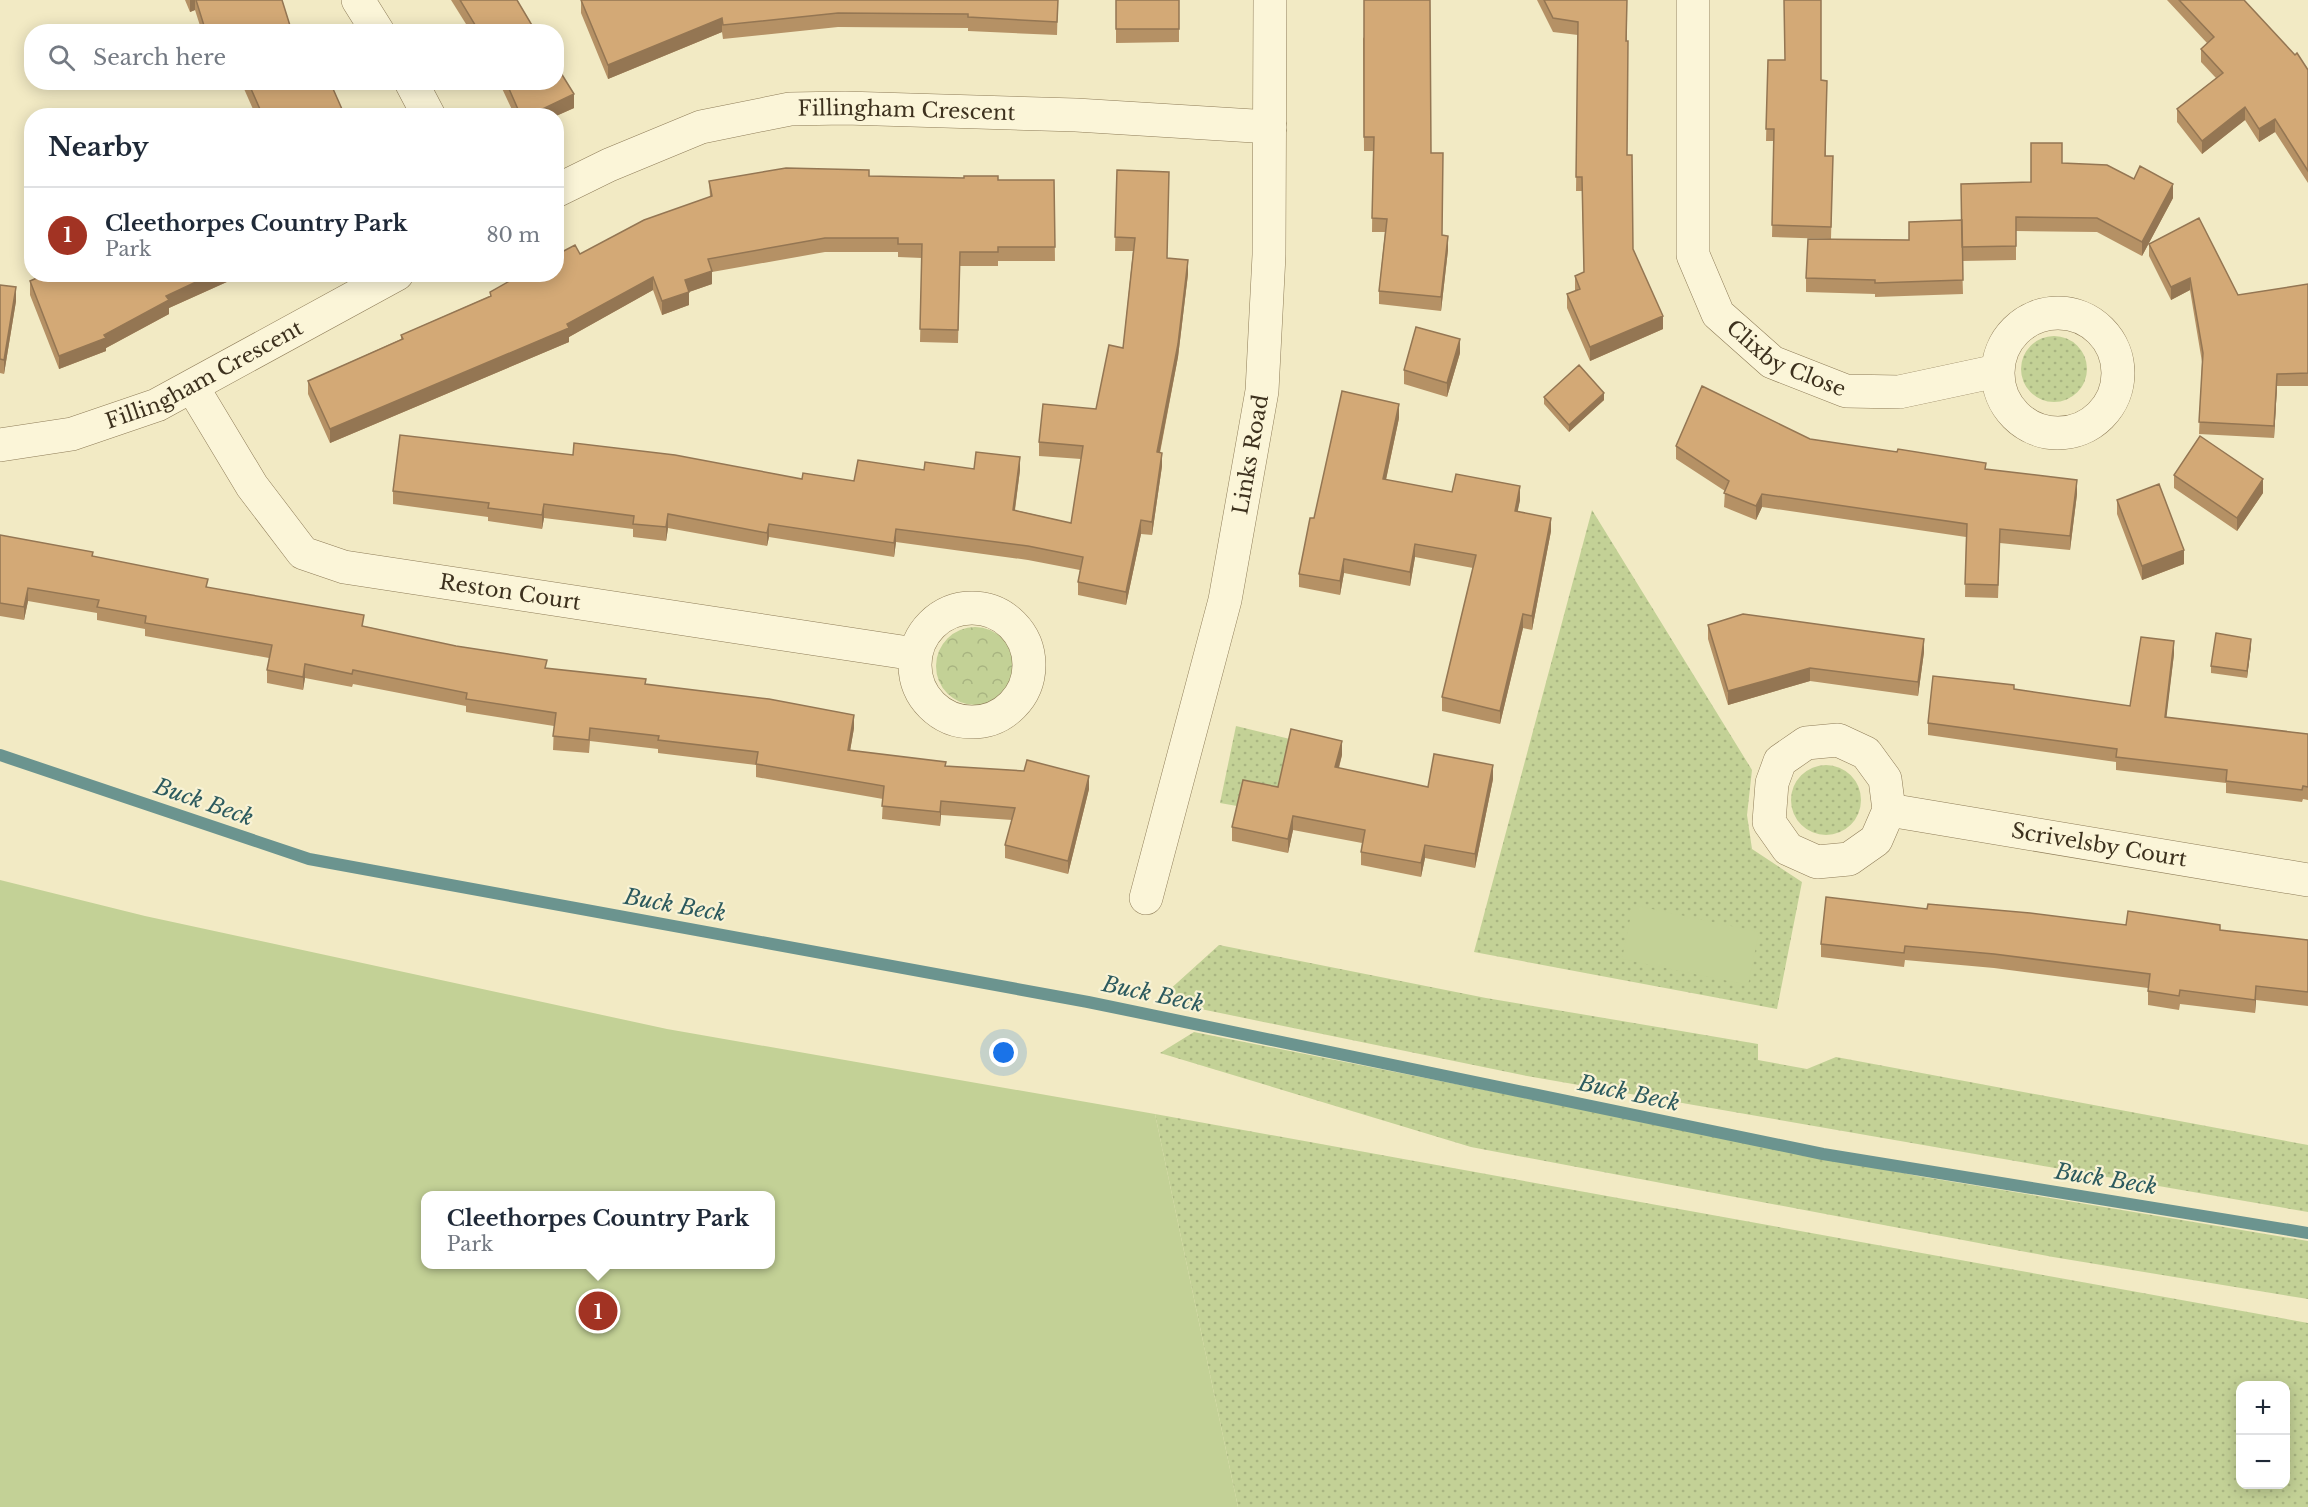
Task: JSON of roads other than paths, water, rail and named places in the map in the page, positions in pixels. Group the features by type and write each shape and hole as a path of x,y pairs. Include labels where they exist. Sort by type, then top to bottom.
{"street":[{"path":"358,0 373,24"},
{"name":"Links Road","path":"1146,898 1225,600 1262,391 1269,255 1270,0"},
{"name":"Clixby Close","path":"1693,0 1693,255 1718,314 1772,362 1846,391 1899,392 1997,371"},
{"path":"415,90 425,108"},
{"name":"Fillingham Crescent","path":"564,186 701,127 790,109 845,108 1064,115 1270,127"},
{"name":"Fillingham Crescent","path":"0,445 72,434 157,405 193,388 383,282"},
{"name":"Reston Court","path":"193,388 252,486 303,553 344,567 915,654"},
{"name":"Scrivelsby Court","path":"1889,810 2308,880"}],"waterway":[{"name":"Buck Beck","path":"0,755 309,859 1088,1002 1823,1154 2308,1233"}],"place":[{"name":"Cleethorpes Country Park","path":"598,1311"}]}
